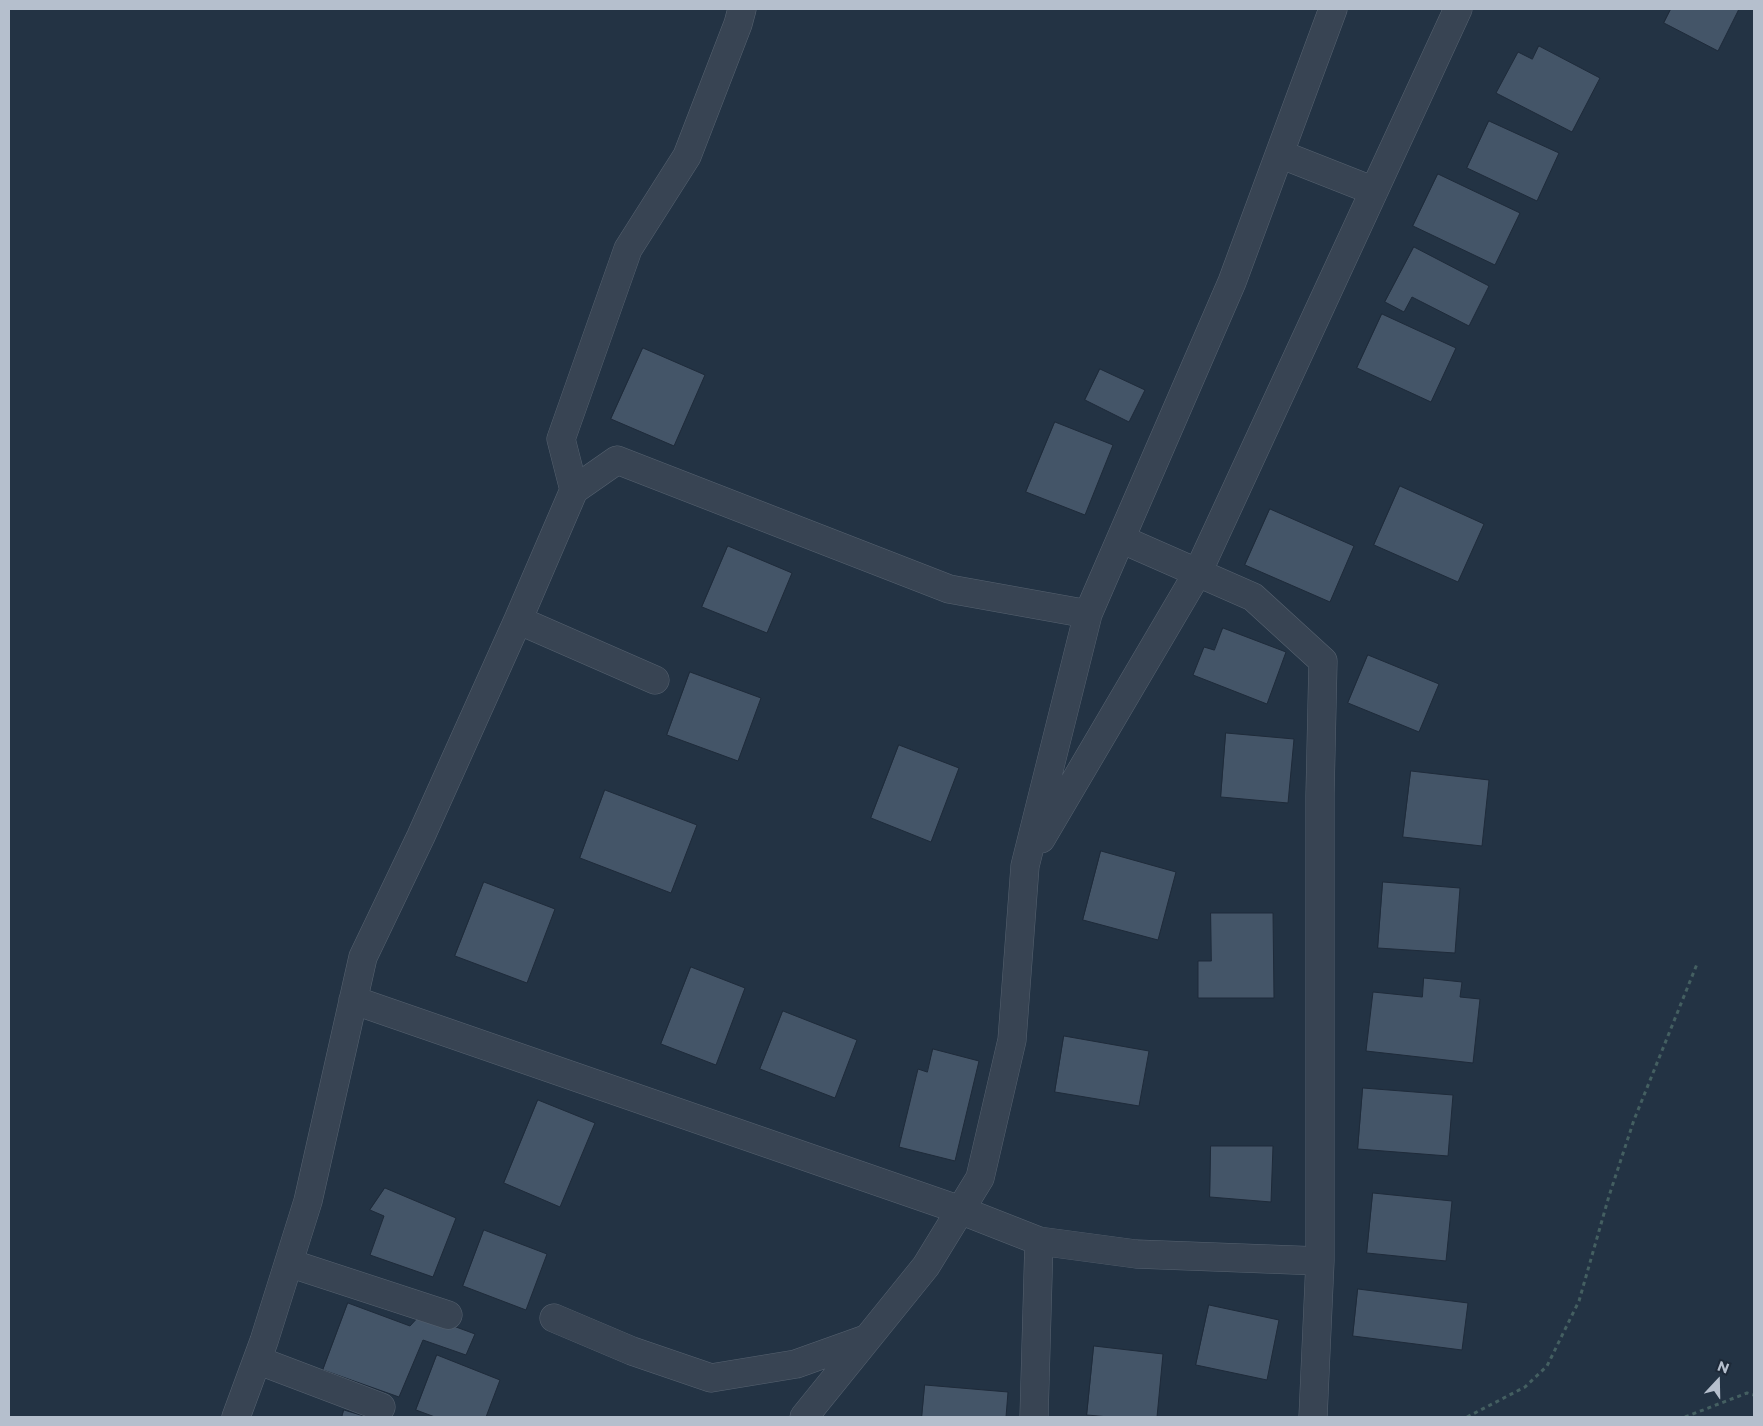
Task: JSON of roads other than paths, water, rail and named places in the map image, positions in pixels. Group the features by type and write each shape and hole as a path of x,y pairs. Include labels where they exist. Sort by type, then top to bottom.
{"street":[{"path":"574,490 561,438 628,249 687,156 738,24 742,9"},
{"path":"804,1417 926,1266 980,1178 1012,1040 1025,866 1088,614 1232,282 1333,9"},
{"path":"1025,866 1198,572 1458,9"},
{"path":"1280,154 1374,191"},
{"path":"236,1417 257,1360 308,1201 363,957 421,836 574,490 617,460 949,589 1088,614"},
{"path":"1121,539 1253,597 1323,660 1320,795 1320,1261 1314,1417"},
{"path":"518,620 654,680"},
{"path":"353,1000 960,1210 1039,1241 1136,1254 1320,1261"},
{"path":"1034,1417 1039,1241"},
{"path":"288,1263 448,1315"},
{"path":"554,1318 632,1350 711,1378 796,1364 866,1340"},
{"path":"257,1360 381,1408"}]}
